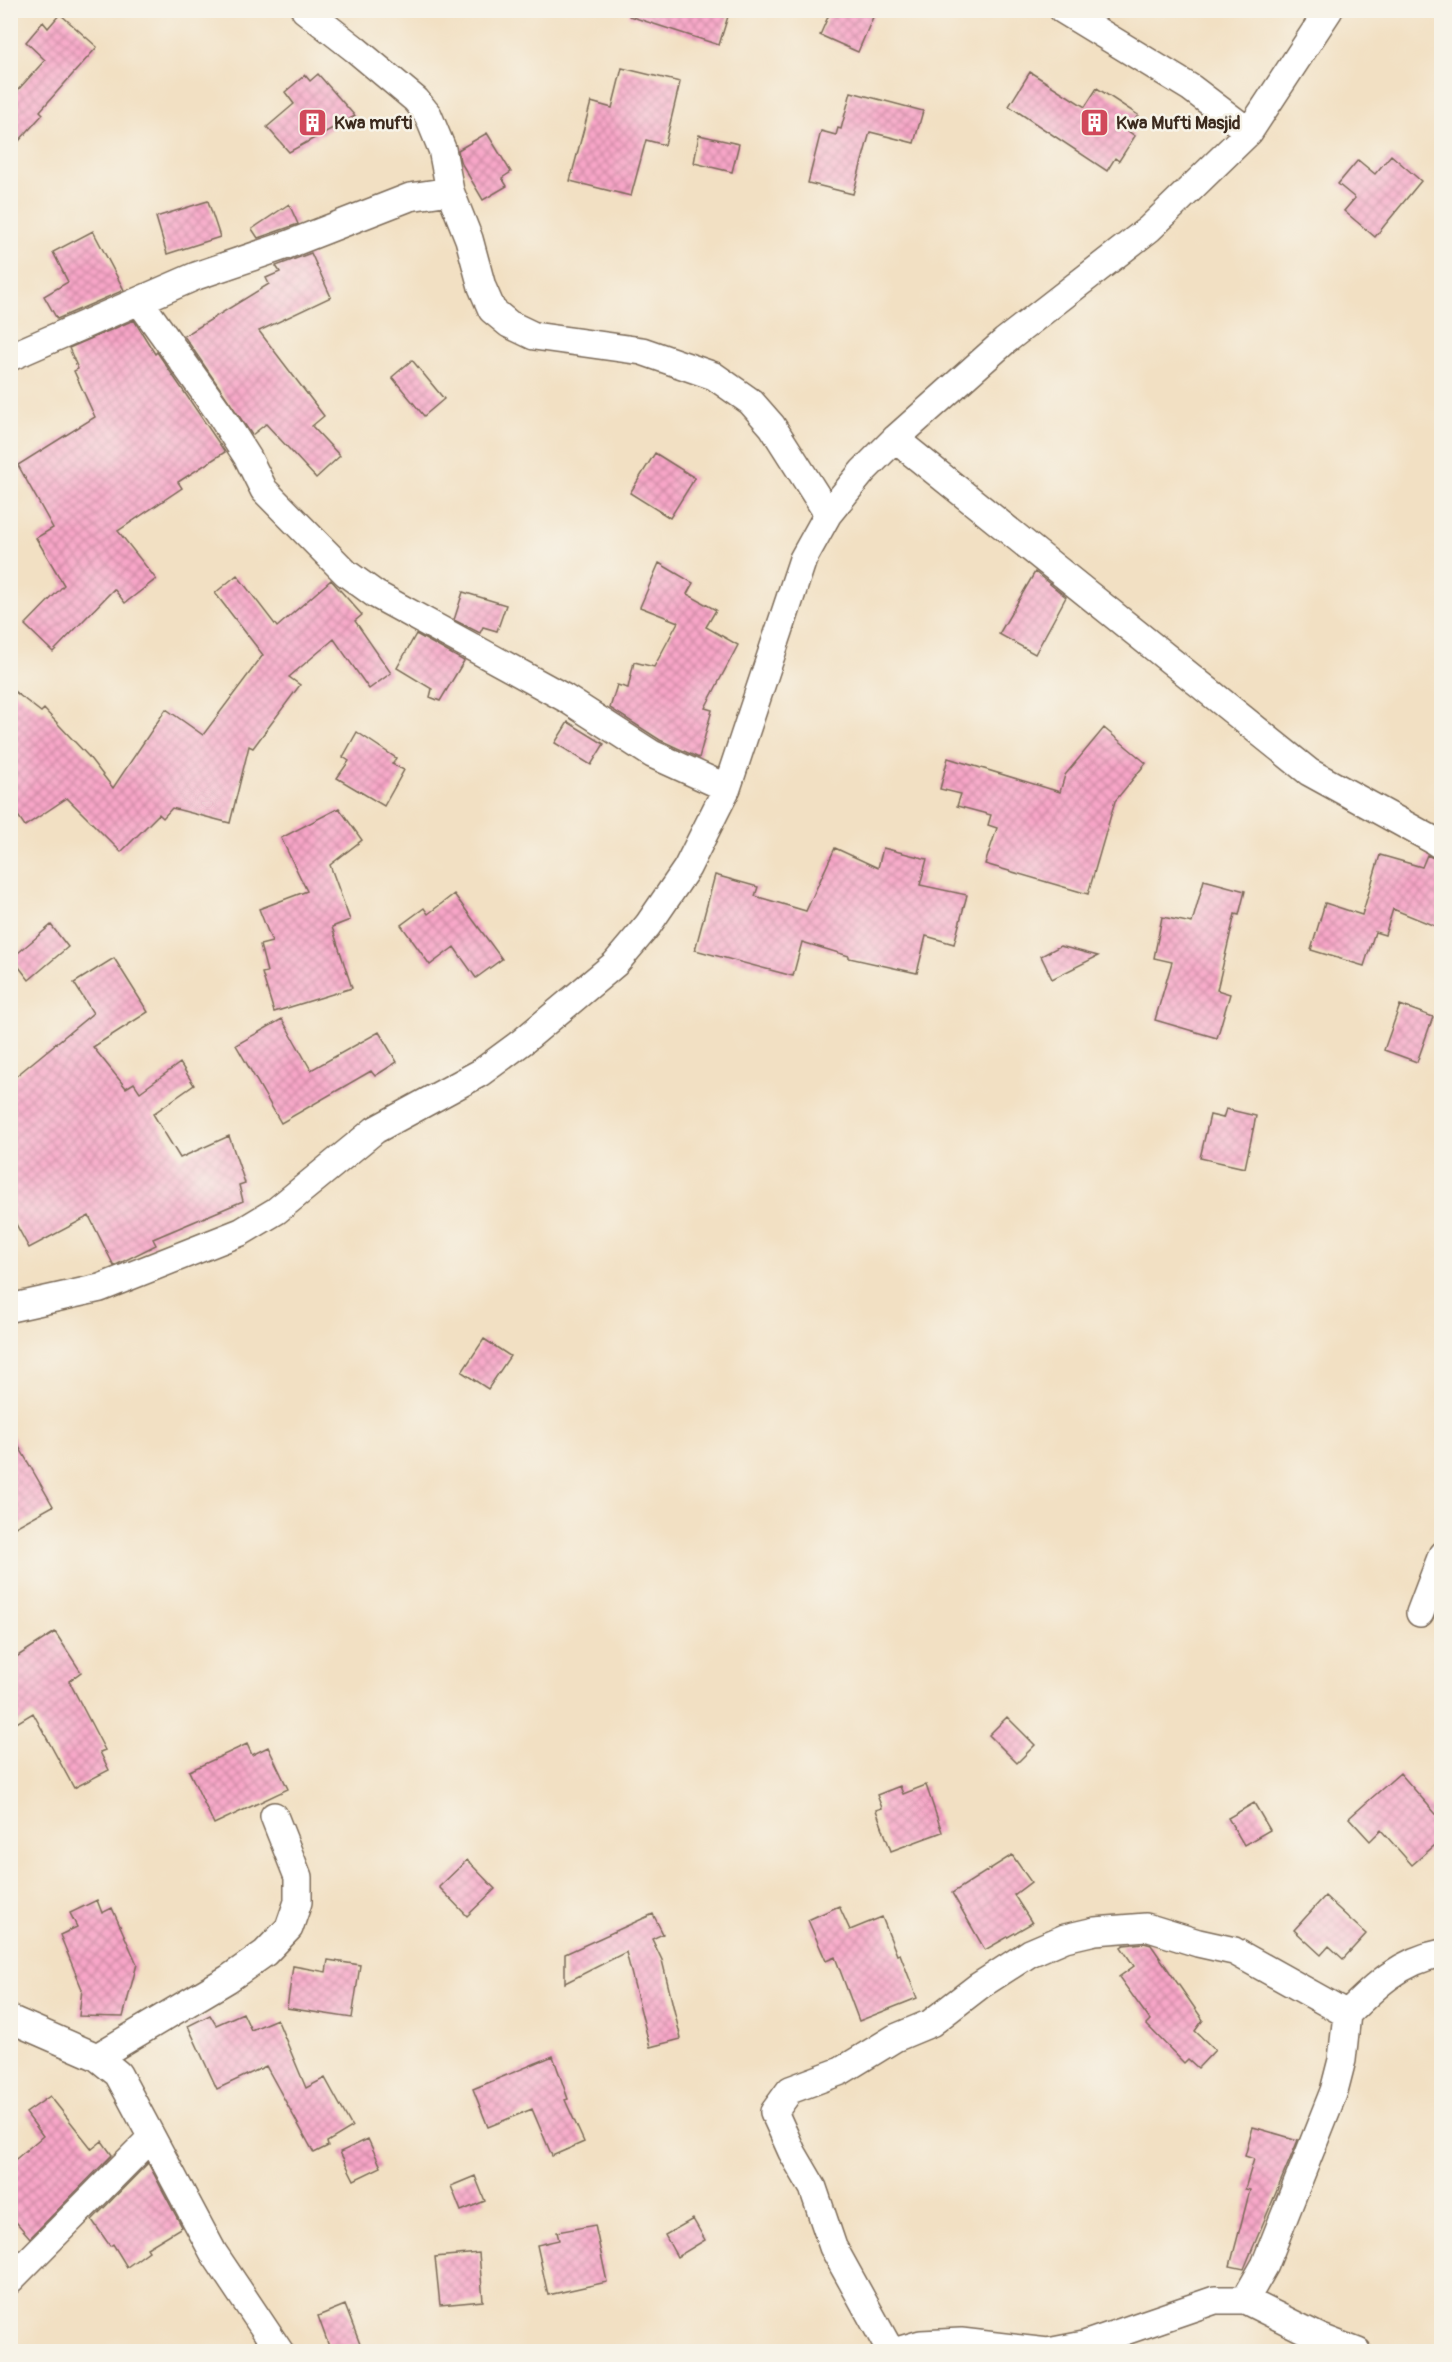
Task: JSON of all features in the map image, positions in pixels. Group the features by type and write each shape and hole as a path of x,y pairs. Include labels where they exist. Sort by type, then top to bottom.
{"street":[{"path":"305,10 416,100 429,115 442,149 450,191 469,239 482,287 492,310 509,324 534,336 642,351 714,376 752,402 772,426 828,514"},
{"path":"1063,10 1191,88 1249,132"},
{"path":"10,1308 100,1288 241,1232 276,1211 375,1130 480,1073 522,1042 615,964 648,925 687,868 728,788 803,558 828,514 863,471 894,440 1005,341 1149,229 1249,132 1329,10"},
{"path":"10,357 196,276 298,242 410,197 450,191"},
{"path":"140,302 218,411 248,458 264,490 346,573 375,594 565,698 632,743 728,788"},
{"path":"894,440 1309,772 1442,846"},
{"path":"1420,1613 1442,1555"},
{"path":"97,2057 228,1979 265,1953 289,1928 298,1902 298,1877 274,1816"},
{"path":"1347,2014 1234,1951 1146,1927 1105,1930 1065,1938 1030,1953 979,1986 932,2023 896,2038 841,2071 790,2090 774,2112 792,2152 813,2188 833,2247 892,2352 921,2344 961,2342 1048,2352 1084,2345 1215,2300 1245,2300 1319,2337 1358,2352"},
{"path":"1245,2300 1264,2265 1334,2091 1342,2060 1347,2014 1381,1980 1402,1967 1442,1953"},
{"path":"10,2019 97,2057 118,2074 213,2252 280,2352"},
{"path":"10,2280 151,2138"}],"building":[{"path":"629,10 730,10 719,45 629,16"},
{"path":"831,10 876,10 858,52 820,35"},
{"path":"60,14 97,47 40,111 43,114 10,151 10,85 17,91 45,60 26,42 43,22 48,28"},
{"path":"622,68 680,82 665,145 646,140 631,196 570,181 591,102 612,108"},
{"name":"Kwa Mufti Masjid","path":"1030,72 1085,107 1097,88 1138,115 1128,131 1135,136 1119,161 1115,158 1107,171 1009,106"},
{"name":"Kwa mufti","path":"318,74 355,116 289,152 267,127 294,104 285,92 305,75 310,81"},
{"path":"851,92 923,111 914,143 870,132 853,194 808,183 821,131 836,135 838,128 841,129"},
{"path":"487,133 511,172 502,178 507,186 483,200 460,161 458,150"},
{"path":"699,135 739,144 732,172 694,163"},
{"path":"1391,155 1421,181 1375,237 1344,211 1355,198 1338,184 1358,160 1375,174"},
{"path":"208,201 220,237 167,254 156,217"},
{"path":"289,204 298,224 258,238 252,229"},
{"path":"93,231 124,290 57,319 44,296 68,282 53,252"},
{"path":"311,253 331,297 259,331 324,416 312,426 340,456 316,478 266,424 252,435 184,336 269,284 266,278 280,272 276,266"},
{"path":"134,320 155,354 157,352 225,452 178,482 182,488 118,531 156,579 125,603 114,589 53,652 25,625 64,585 36,538 53,528 18,465 95,417 74,371 78,369 69,348"},
{"path":"412,360 444,399 424,416 392,377"},
{"path":"655,453 695,478 670,518 630,493"},
{"path":"659,563 693,583 687,594 716,610 706,627 738,645 705,708 712,710 699,758 660,740 610,708 617,685 628,688 634,662 654,667 678,622 640,607"},
{"path":"1035,572 1066,597 1035,654 999,634"},
{"path":"237,575 277,627 331,580 362,615 355,621 391,673 369,689 334,639 289,677 300,685 253,748 249,746 230,823 172,808 163,818 159,814 121,852 67,798 25,826 10,804 10,688 41,712 44,709 89,757 113,788 166,709 203,735 263,655 215,593"},
{"path":"463,592 506,605 497,631 483,627 480,633 454,620"},
{"path":"416,634 464,661 440,701 430,697 432,689 397,668"},
{"path":"568,722 604,744 591,765 555,743"},
{"path":"1104,728 1146,763 1115,801 1088,894 985,864 997,828 988,825 991,815 957,806 961,794 940,789 948,758 1060,792 1065,775"},
{"path":"357,732 396,758 392,764 404,770 384,806 337,778 349,761 343,757"},
{"path":"339,808 362,840 330,865 350,920 332,927 352,988 274,1012 262,973 267,972 260,945 272,942 259,909 307,891 281,838"},
{"path":"835,848 878,868 883,848 927,859 920,885 967,895 954,944 926,936 917,973 849,958 849,956 802,942 793,976 695,950 715,875 758,887 755,896 806,911"},
{"path":"1380,855 1422,867 1427,855 1442,862 1442,929 1393,909 1385,935 1375,932 1364,966 1311,950 1325,903 1362,915"},
{"path":"1204,880 1245,891 1239,915 1235,914 1217,990 1230,994 1217,1038 1155,1020 1172,962 1154,958 1162,917 1192,923"},
{"path":"454,894 502,959 476,978 454,947 430,965 401,925 424,908 428,914"},
{"path":"51,925 68,947 29,980 12,958"},
{"path":"1060,946 1098,956 1052,979 1041,956"},
{"path":"114,958 148,1012 93,1047 126,1088 134,1083 140,1092 180,1063 194,1085 153,1114 180,1158 229,1136 245,1183 239,1185 243,1201 153,1239 156,1245 114,1266 89,1216 29,1248 10,1213 10,1081 93,1013 74,983"},
{"path":"1400,1005 1433,1017 1417,1062 1384,1050"},
{"path":"282,1019 311,1070 379,1032 397,1062 375,1076 371,1071 281,1123 236,1045"},
{"path":"1226,1109 1256,1116 1245,1168 1200,1158 1210,1115 1223,1118"},
{"path":"484,1339 510,1356 488,1389 462,1372"},
{"path":"10,1431 53,1506 10,1530"},
{"path":"55,1632 81,1672 69,1681 105,1750 100,1752 109,1770 74,1788 33,1713 10,1727 10,1661"},
{"path":"1007,1717 1035,1745 1017,1763 989,1735"},
{"path":"247,1744 252,1755 268,1747 288,1789 214,1824 189,1771"},
{"path":"1400,1773 1442,1821 1442,1839 1412,1865 1381,1830 1370,1841 1349,1818"},
{"path":"926,1785 942,1832 891,1851 876,1810 882,1808 877,1795 900,1786 903,1794"},
{"path":"1254,1803 1270,1830 1244,1845 1228,1818"},
{"path":"1012,1855 1031,1882 1014,1895 1032,1923 985,1950 952,1893"},
{"path":"467,1860 495,1889 467,1916 439,1887"},
{"path":"1325,1896 1366,1934 1343,1959 1329,1946 1321,1955 1294,1930"},
{"path":"97,1900 102,1913 112,1908 137,1964 123,2017 79,2016 82,1989 60,1935 77,1927 70,1913"},
{"path":"839,1906 850,1930 882,1917 897,1955 900,1954 917,1998 859,2021 835,1957 826,1961 808,1920"},
{"path":"653,1914 663,1934 652,1939 662,1960 681,2039 650,2047 626,1952 565,1983 565,1954"},
{"path":"1144,1943 1151,1945 1203,2020 1195,2031 1215,2050 1198,2068 1188,2059 1184,2063 1146,2024 1150,2020 1119,1977 1134,1966 1121,1947"},
{"path":"328,1960 360,1965 352,2018 287,2008 293,1966 326,1972"},
{"path":"243,2013 251,2030 277,2019 306,2088 325,2078 352,2127 327,2142 328,2146 314,2153 266,2066 217,2089 188,2026 210,2015 216,2025"},
{"path":"553,2056 568,2099 565,2100 584,2142 552,2156 532,2109 488,2127 473,2089"},
{"path":"50,2096 92,2149 102,2141 112,2155 30,2238 10,2215 10,2164 43,2136 26,2113"},
{"path":"1253,2127 1298,2140 1244,2269 1230,2266 1250,2190 1245,2189 1254,2159 1245,2156"},
{"path":"368,2139 381,2167 354,2180 340,2152"},
{"path":"148,2163 182,2227 147,2248 149,2251 127,2267 113,2244 110,2246 92,2220"},
{"path":"475,2176 485,2201 461,2211 451,2186"},
{"path":"693,2219 705,2240 677,2257 665,2235"},
{"path":"595,2225 607,2282 548,2295 537,2245 559,2240 557,2232"},
{"path":"479,2253 483,2301 440,2305 435,2257"},
{"path":"345,2305 363,2352 331,2352 318,2316"}],"place":[{"name":"Kwa mufti","path":"313,123"},
{"name":"Kwa Mufti Masjid","path":"1095,123"}]}
